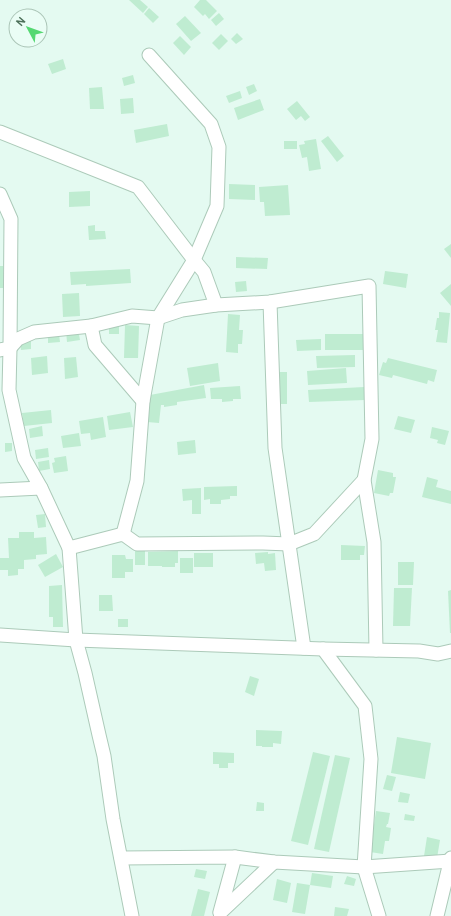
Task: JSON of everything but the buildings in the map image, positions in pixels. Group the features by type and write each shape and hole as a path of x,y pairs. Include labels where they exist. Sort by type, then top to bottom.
{"street":[{"path":"123,534 137,480 143,401 158,318 194,260 217,206 219,147 211,124 149,55"},
{"path":"0,132 138,186 204,272 216,305"},
{"path":"0,194 11,219 5,349 9,390 24,458 41,488 69,548 76,640 104,756 113,819 132,916"},
{"path":"5,349 18,339 34,332 92,326 132,316 158,318 182,310 216,305 270,302 369,286 372,439 364,480 374,542 376,650"},
{"path":"270,302 275,448 304,648"},
{"path":"92,326 95,345 143,401"},
{"path":"123,534 137,544 289,544 314,534 364,480"},
{"path":"0,490 41,488"},
{"path":"69,548 123,534"},
{"path":"0,635 76,640 419,651 438,654 451,652"},
{"path":"323,649 365,706 371,760 364,867 379,916"},
{"path":"121,858 235,857 274,862 364,867 451,860 437,916"},
{"path":"220,914 235,857"},
{"path":"220,914 274,862"}]}
